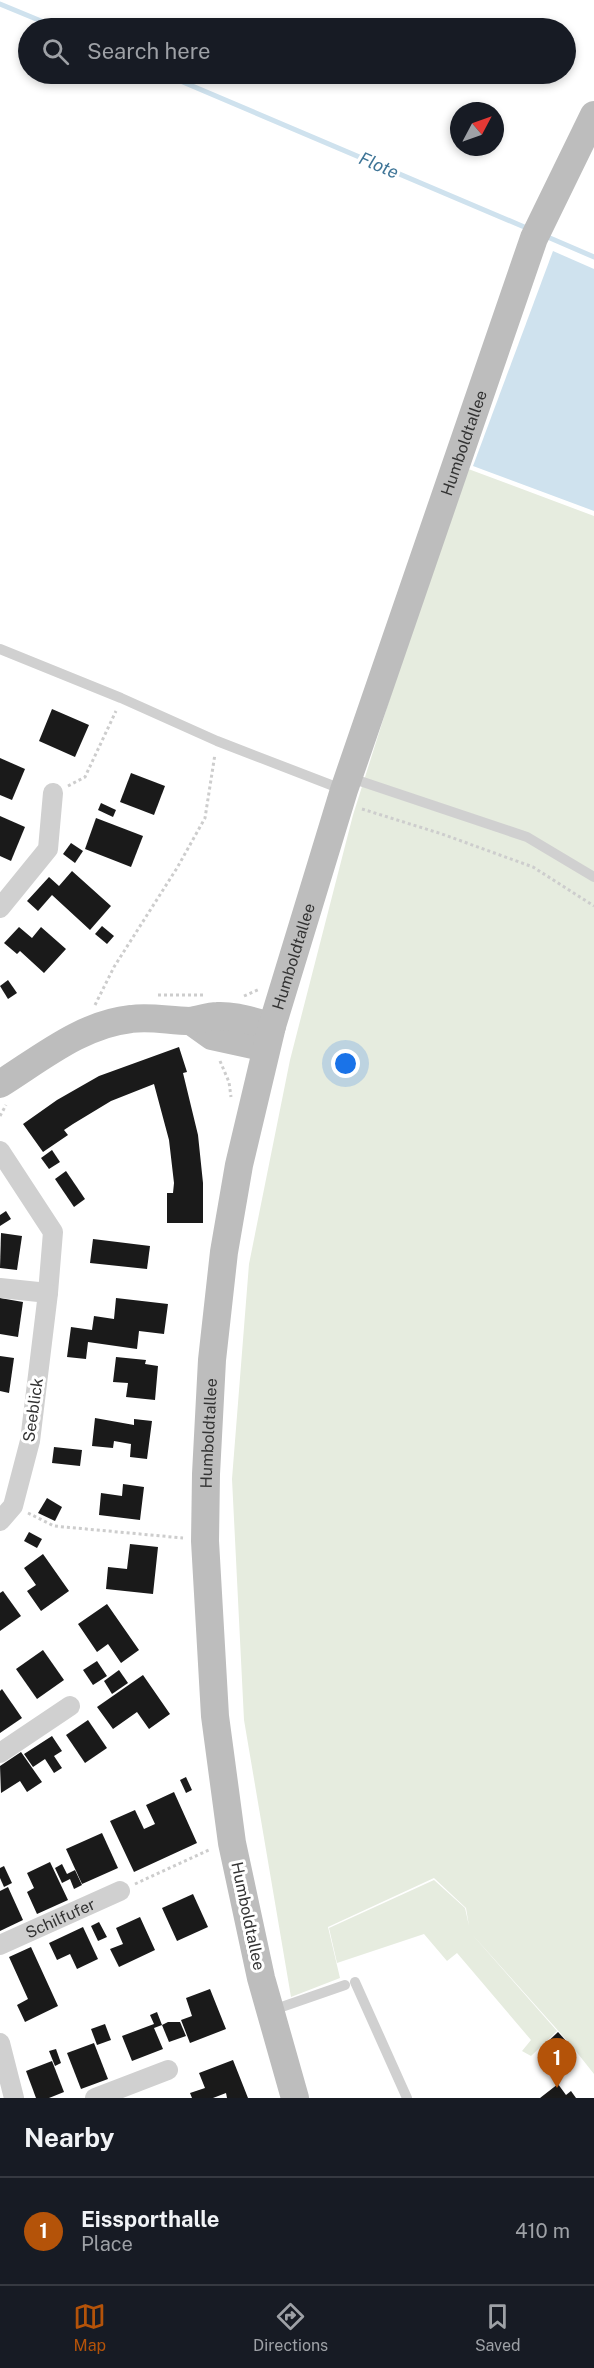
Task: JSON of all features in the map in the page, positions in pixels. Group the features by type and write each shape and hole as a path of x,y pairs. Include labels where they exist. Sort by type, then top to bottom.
{"street":[{"name":"Humboldtallee","path":"295,2098 270,2011 232,1843 215,1716 205,1541 206,1474 212,1360 224,1252 239,1165 269,1037 534,238 594,115"},
{"path":"0,908 48,849 53,793"},
{"path":"5,1091 70,1040 99,1027 128,1019 146,1017 190,1021 212,1036 269,1037"},
{"name":"Seeblick","path":"0,1151 53,1232 30,1442 13,1506 0,1521"},
{"path":"0,1288 48,1293"},
{"path":"0,1753 70,1706"},
{"name":"Schilfufer","path":"0,1945 120,1890"},
{"path":"0,2043 8,2093"},
{"path":"95,2098 168,2070"}],"lane":[{"path":"0,649 122,698 217,741 350,792 527,837 594,877"},
{"path":"270,2011 350,1983 407,2098"}],"path":[{"path":"53,793 85,777 110,728 122,698"},
{"path":"94,1006 114,967 165,888 205,818 210,798 217,741"},
{"path":"350,792 442,834 534,867 594,906"},
{"path":"0,1116 5,1091"},
{"path":"13,1506 54,1526 187,1538"},
{"path":"120,1890 213,1848"}],"shaded area":[{"path":"463,467 594,516 594,2074 571,2045 470,1932 557,2031 531,2056 522,2051 531,2040 457,1953 447,1961 424,1934 337,1963 329,1928 434,1880 465,1908 469,1926 466,1908 434,1878 328,1927 340,1978 291,1997 244,1720 232,1479 249,1264 290,1060 353,815"}],"water":[{"path":"553,251 594,269 594,511 473,466"}],"building":[{"path":"52,709 89,725 75,757 39,741"},
{"path":"0,758 25,769 12,800 0,795"},
{"path":"131,773 165,786 154,815 120,802"},
{"path":"101,803 116,810 113,817 98,810"},
{"path":"0,816 25,827 11,861 0,856"},
{"path":"96,818 143,836 131,867 85,849"},
{"path":"71,843 83,851 75,863 63,854"},
{"path":"72,871 111,906 90,930 52,895 38,911 27,901 49,877 59,886"},
{"path":"102,926 114,936 107,944 95,934"},
{"path":"19,927 32,938 41,927 66,949 44,973 20,951 17,954 4,943"},
{"path":"8,980 17,993 8,999 0,986"},
{"path":"179,1047 187,1072 183,1073 198,1135 203,1183 203,1223 167,1223 167,1193 173,1193 174,1183 169,1140 154,1084 111,1101 73,1124 64,1130 68,1135 43,1152 23,1124 57,1100 99,1076"},
{"path":"52,1150 60,1162 49,1169 41,1158"},
{"path":"66,1171 85,1199 74,1207 55,1179"},
{"path":"6,1211 11,1219 0,1226 0,1215"},
{"path":"1,1233 22,1236 17,1270 0,1268"},
{"path":"93,1239 150,1246 147,1269 90,1263"},
{"path":"0,1298 23,1302 18,1337 0,1334"},
{"path":"116,1298 168,1304 164,1334 139,1331 137,1349 88,1342 86,1359 67,1357 71,1327 92,1330 94,1316 114,1319"},
{"path":"0,1356 14,1358 9,1393 0,1391"},
{"path":"116,1357 146,1360 145,1364 158,1366 155,1400 126,1397 128,1383 113,1382"},
{"path":"95,1418 134,1425 134,1419 152,1421 147,1459 130,1457 131,1444 114,1441 113,1448 92,1446"},
{"path":"54,1447 82,1450 80,1466 52,1463"},
{"path":"123,1484 144,1487 140,1520 99,1515 101,1493 122,1496"},
{"path":"47,1498 62,1507 55,1521 38,1513"},
{"path":"29,1532 42,1539 37,1548 24,1541"},
{"path":"130,1544 158,1547 153,1594 106,1589 108,1567 127,1569"},
{"path":"43,1554 69,1591 41,1611 27,1591 36,1585 24,1568"},
{"path":"3,1591 21,1616 0,1631 0,1593"},
{"path":"107,1604 139,1650 121,1663 108,1644 97,1652 78,1624"},
{"path":"43,1650 64,1680 37,1699 16,1669"},
{"path":"97,1661 107,1676 93,1685 83,1670"},
{"path":"119,1670 128,1683 112,1694 104,1681"},
{"path":"143,1675 170,1714 149,1729 137,1712 113,1729 97,1707"},
{"path":"2,1689 22,1718 0,1733 0,1691"},
{"path":"88,1720 107,1748 85,1763 66,1735"},
{"path":"52,1736 62,1751 54,1756 62,1768 54,1773 45,1759 33,1767 24,1754"},
{"path":"21,1752 42,1782 27,1792 20,1781 1,1793 0,1766"},
{"path":"186,1777 192,1790 186,1793 180,1780"},
{"path":"174,1792 197,1843 134,1872 110,1821 135,1810 144,1829 155,1824 146,1805"},
{"path":"102,1833 118,1868 82,1884 66,1849"},
{"path":"50,1862 68,1900 37,1914 27,1892 34,1888 27,1873"},
{"path":"62,1864 67,1874 75,1870 82,1885 74,1889 70,1879 62,1883 55,1868"},
{"path":"4,1866 12,1883 4,1887 0,1878 0,1868"},
{"path":"8,1887 23,1920 0,1931 0,1891"},
{"path":"193,1894 208,1927 177,1941 162,1908"},
{"path":"140,1917 155,1950 119,1967 110,1949 123,1944 116,1928"},
{"path":"99,1922 107,1937 98,1941 91,1926"},
{"path":"83,1927 98,1959 77,1969 70,1954 57,1960 49,1943"},
{"path":"31,1947 58,2006 25,2022 17,2005 28,1999 9,1957"},
{"path":"210,1989 226,2029 190,2043 181,2020 192,2016 186,1998"},
{"path":"157,2012 162,2025 154,2028 163,2049 132,2061 122,2036 154,2024 150,2015"},
{"path":"168,2022 180,2022 186,2036 169,2042 162,2025"},
{"path":"105,2024 111,2040 97,2045 91,2029"},
{"path":"558,2032 568,2043 550,2060 540,2049"},
{"path":"94,2043 108,2079 81,2089 67,2053"},
{"path":"56,2049 61,2063 55,2066 49,2051"},
{"path":"233,2060 248,2098 227,2098 226,2093 213,2098 192,2098 190,2093 205,2088 199,2073"},
{"path":"52,2061 64,2092 49,2098 36,2098 26,2071"},
{"path":"558,2084 566,2095 571,2091 576,2098 540,2098"}],"waterway":[{"name":"Flote","path":"0,4 34,18"},
{"name":"Flote","path":"188,84 529,229"},
{"name":"Flote","path":"543,235 594,257"}],"place":[{"name":"Eissporthalle","path":"557,2088"}]}
